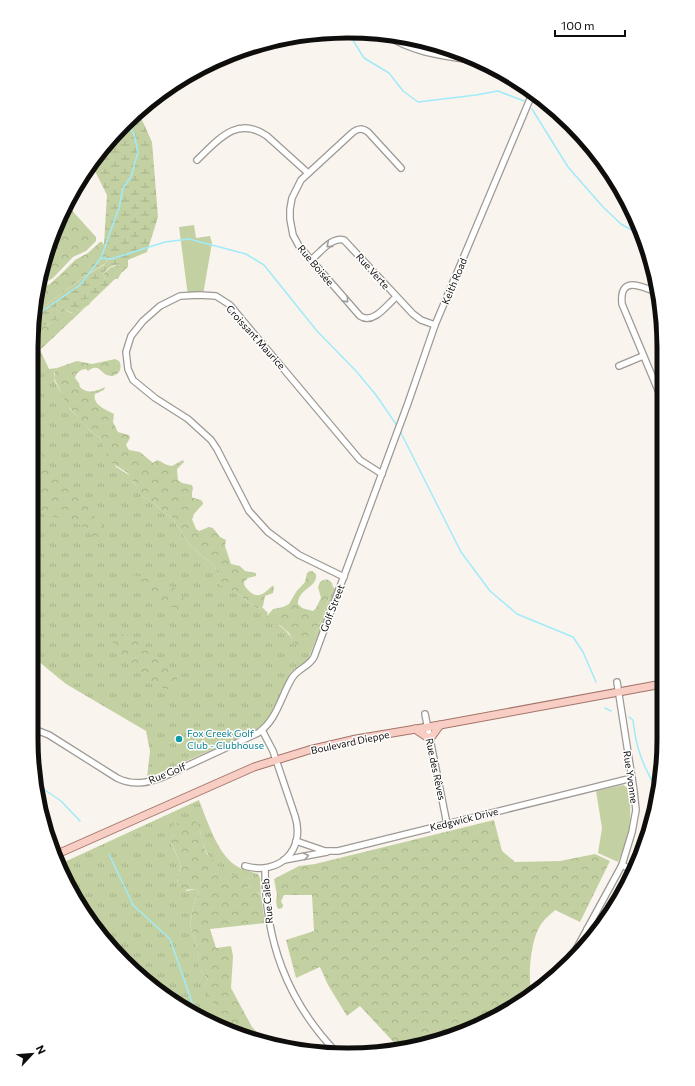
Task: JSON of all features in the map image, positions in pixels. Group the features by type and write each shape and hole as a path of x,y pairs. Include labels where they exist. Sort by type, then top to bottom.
{"main road":[{"name":"Boulevard Dieppe","path":"60,853 208,786 254,767 276,760 341,742 657,685"},
{"path":"415,729 430,739 440,725"}],"street":[{"path":"400,43 428,54 456,58"},
{"name":"Keith Road","path":"382,474 435,325 530,98"},
{"path":"197,160 224,135 237,129 250,128 267,136 308,174"},
{"name":"Rue Boisée","path":"396,297 370,319 360,316 296,241 292,230 290,214 291,203 296,188 301,180 352,132 360,129 368,132 401,168"},
{"name":"Rue Verte","path":"311,260 335,240 342,239 416,317 435,325"},
{"path":"651,290 638,284 631,284 623,291 622,304 657,388"},
{"name":"Croissant Maurice","path":"344,577 299,555 268,532 249,511 211,440 188,419 155,398 133,380 128,369 126,352 131,336 160,306 180,296 216,296 230,306 360,460 382,474"},
{"path":"619,366 643,356"},
{"name":"Golf Street","path":"262,730 274,716 294,675 309,665 313,659 382,474"},
{"name":"Rue Yvonne","path":"579,944 622,865 632,832 636,810 617,682"},
{"name":"Rue des Rêves","path":"425,714 447,824"},
{"path":"262,730 272,748 297,821 298,833 296,841 291,852 284,861"},
{"name":"Rue Golf","path":"38,731 49,735 117,778 126,782 136,783 164,777 262,730"},
{"name":"Kedgwick Drive","path":"284,861 344,849 632,778"},
{"path":"296,841 329,852"},
{"name":"Rue Caleb","path":"284,861 265,869 268,919 273,941 284,972 305,1012 319,1033 332,1047"},
{"path":"622,865 628,868"},
{"path":"245,866 256,869 265,869"}],"green space":[{"path":"141,117 152,142 158,217 147,252 128,260 128,267 119,275 122,271 119,265 112,266 106,270 103,274 105,278 115,279 91,302 88,299 82,300 77,311 80,311 86,307 75,317 73,313 56,305 56,309 64,316 63,319 54,320 39,328 41,308 82,278 104,265 107,261 104,244 107,195 94,170 115,143"},
{"path":"71,209 96,237 96,241 86,251 73,257 53,278 45,282 54,248"},
{"path":"194,225 196,238 210,236 212,243 203,295 188,296 179,227"},
{"path":"100,242 102,242 106,249 106,263 41,308 44,286 50,284 75,260 88,253"},
{"path":"117,265 120,266 122,271 118,279 105,278 103,274 110,268"},
{"path":"88,299 91,301 90,304 78,312 77,309 81,300"},
{"path":"56,305 73,313 75,317 38,351 39,328 59,319 60,313 56,309"},
{"path":"40,350 49,369 57,368 54,373 54,380 70,409 89,430 100,438 110,459 116,467 131,476 143,497 154,503 172,518 190,545 215,567 218,575 218,582 237,593 256,608 260,609 262,607 268,613 267,615 271,622 282,627 296,642 305,648 316,633 333,587 336,589 308,660 291,672 268,719 254,731 148,778 150,751 146,731 66,684 38,661 38,351"},
{"path":"115,359 119,361 121,367 117,374 114,376 107,375 96,368 92,368 88,371 86,369 82,370 75,378 80,387 89,392 105,387 104,390 95,394 96,401 101,407 114,414 113,422 118,432 129,435 130,438 126,445 129,450 140,452 153,463 158,460 172,466 183,460 184,462 177,469 178,480 182,483 192,485 192,497 203,502 192,519 196,529 199,531 209,527 213,528 220,537 226,540 225,546 231,564 240,566 245,571 256,573 256,576 248,578 244,582 245,586 251,593 254,595 260,595 274,586 273,593 265,596 263,606 260,609 256,608 237,593 220,585 215,567 190,545 172,518 154,503 143,497 128,473 113,464 107,455 100,438 89,430 67,405 54,378 57,368 77,361 92,364"},
{"path":"38,450 56,475 81,499 108,533 104,538 98,540 85,528 69,519 54,517 47,513 38,514"},
{"path":"310,571 316,574 316,579 304,591 299,599 298,604 302,608 313,611 316,608 321,598 318,587 320,582 329,580 333,587 308,651 296,645 289,633 281,626 270,622 267,616 273,609 289,604 296,592 305,582 307,573"},
{"path":"133,575 161,581 176,589 190,605 188,613 184,614 164,602 150,600 130,578"},
{"path":"121,634 131,636 175,672 178,687 174,689 166,689 160,687 138,671 113,647 114,639"},
{"path":"623,785 628,788 630,817 628,834 618,862 598,853 602,828 596,791"},
{"path":"199,800 213,836 223,853 235,865 258,874 260,878 261,896 256,892 245,891 245,888 250,886 253,881 235,876 219,868 206,851 200,830 171,843 181,865 177,880 179,885 187,891 196,889 199,892 193,907 190,926 196,942 199,969 208,979 204,988 213,1000 213,1017 193,1007 159,984 143,971 115,943 102,927 79,893 64,862"},
{"path":"188,819 193,819 198,824 207,854 217,865 230,874 253,880 255,884 245,888 245,891 256,891 261,896 265,923 210,929 216,948 231,946 233,956 231,988 252,1027 260,1035 248,1032 213,1017 213,1000 203,990 208,979 199,969 196,942 190,926 193,907 199,892 196,889 183,890 178,883 177,880 181,865 169,838 168,832 174,824"},
{"path":"494,820 502,851 515,862 560,861 595,854 610,861 580,922 555,910 541,924 532,949 530,968 531,987 502,1007 447,1032 395,1044 360,1006 347,1016 328,985 320,967 296,978 286,940 314,931 312,895 284,895 281,901 283,906 279,909 276,901 277,895 274,879 299,866 315,864"}],"waterway":[{"path":"353,38 364,58 389,73 403,91 418,102 498,91 524,101"},
{"path":"532,109 568,167 603,207 621,224 634,231"},
{"path":"40,313 80,285 101,258 119,208 123,188 131,177 138,152 134,134 130,128"},
{"path":"101,258 111,259 165,242 189,239 246,254 264,265 317,331 356,371 376,395 398,427"},
{"path":"400,431 461,552 490,591 517,614 573,637 583,652 596,682"},
{"path":"605,708 611,711"},
{"path":"629,717 633,720 638,749 653,783"},
{"path":"42,788 61,801 80,821"},
{"path":"109,854 133,905 170,939 194,1007"}],"place":[{"name":"Fox Creek Golf Club - Clubhouse","path":"179,739"}]}
